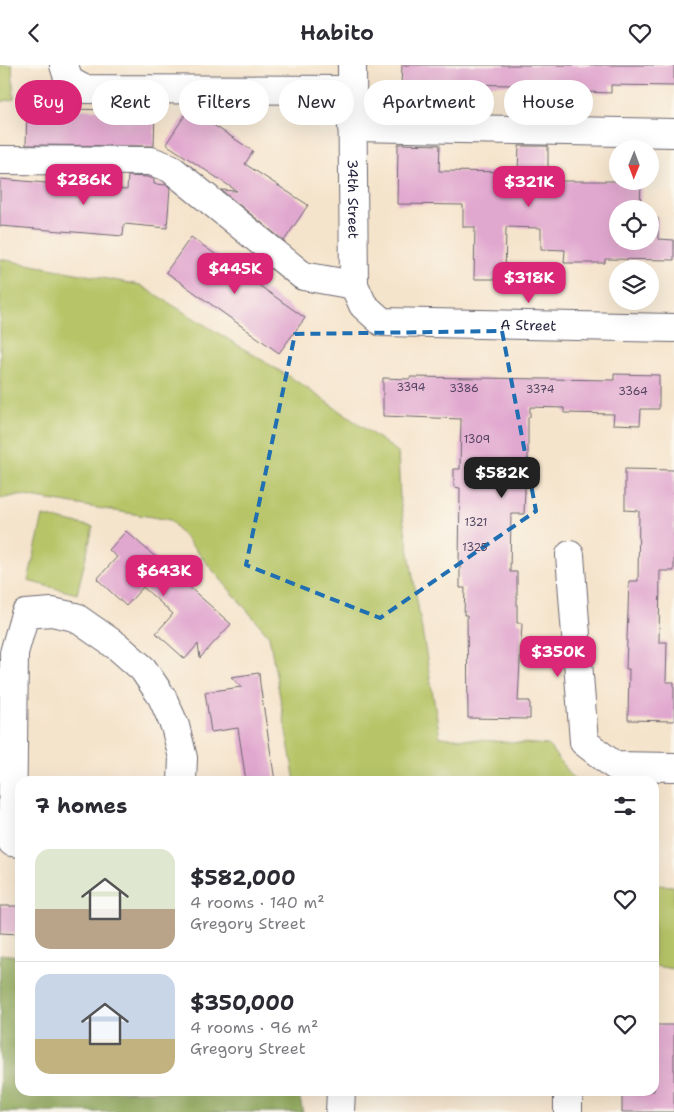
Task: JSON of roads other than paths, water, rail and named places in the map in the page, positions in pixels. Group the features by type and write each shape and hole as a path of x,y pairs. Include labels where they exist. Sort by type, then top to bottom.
{"street":[{"path":"64,65 69,81 84,89 352,77"},
{"name":"34th Street","path":"352,77 354,285 363,305 382,322"},
{"path":"352,127 674,133"},
{"path":"0,160 151,161 159,163 184,178 303,276 354,285"},
{"name":"A Street","path":"382,322 674,328"},
{"path":"570,555 584,742 615,766 674,767"},
{"path":"15,842 12,842 14,653 25,614 52,611 75,617 118,647 143,669 162,697 175,725 183,758 182,776"},
{"path":"340,1096 340,1112"},
{"path":"568,1096 568,1112"}]}
